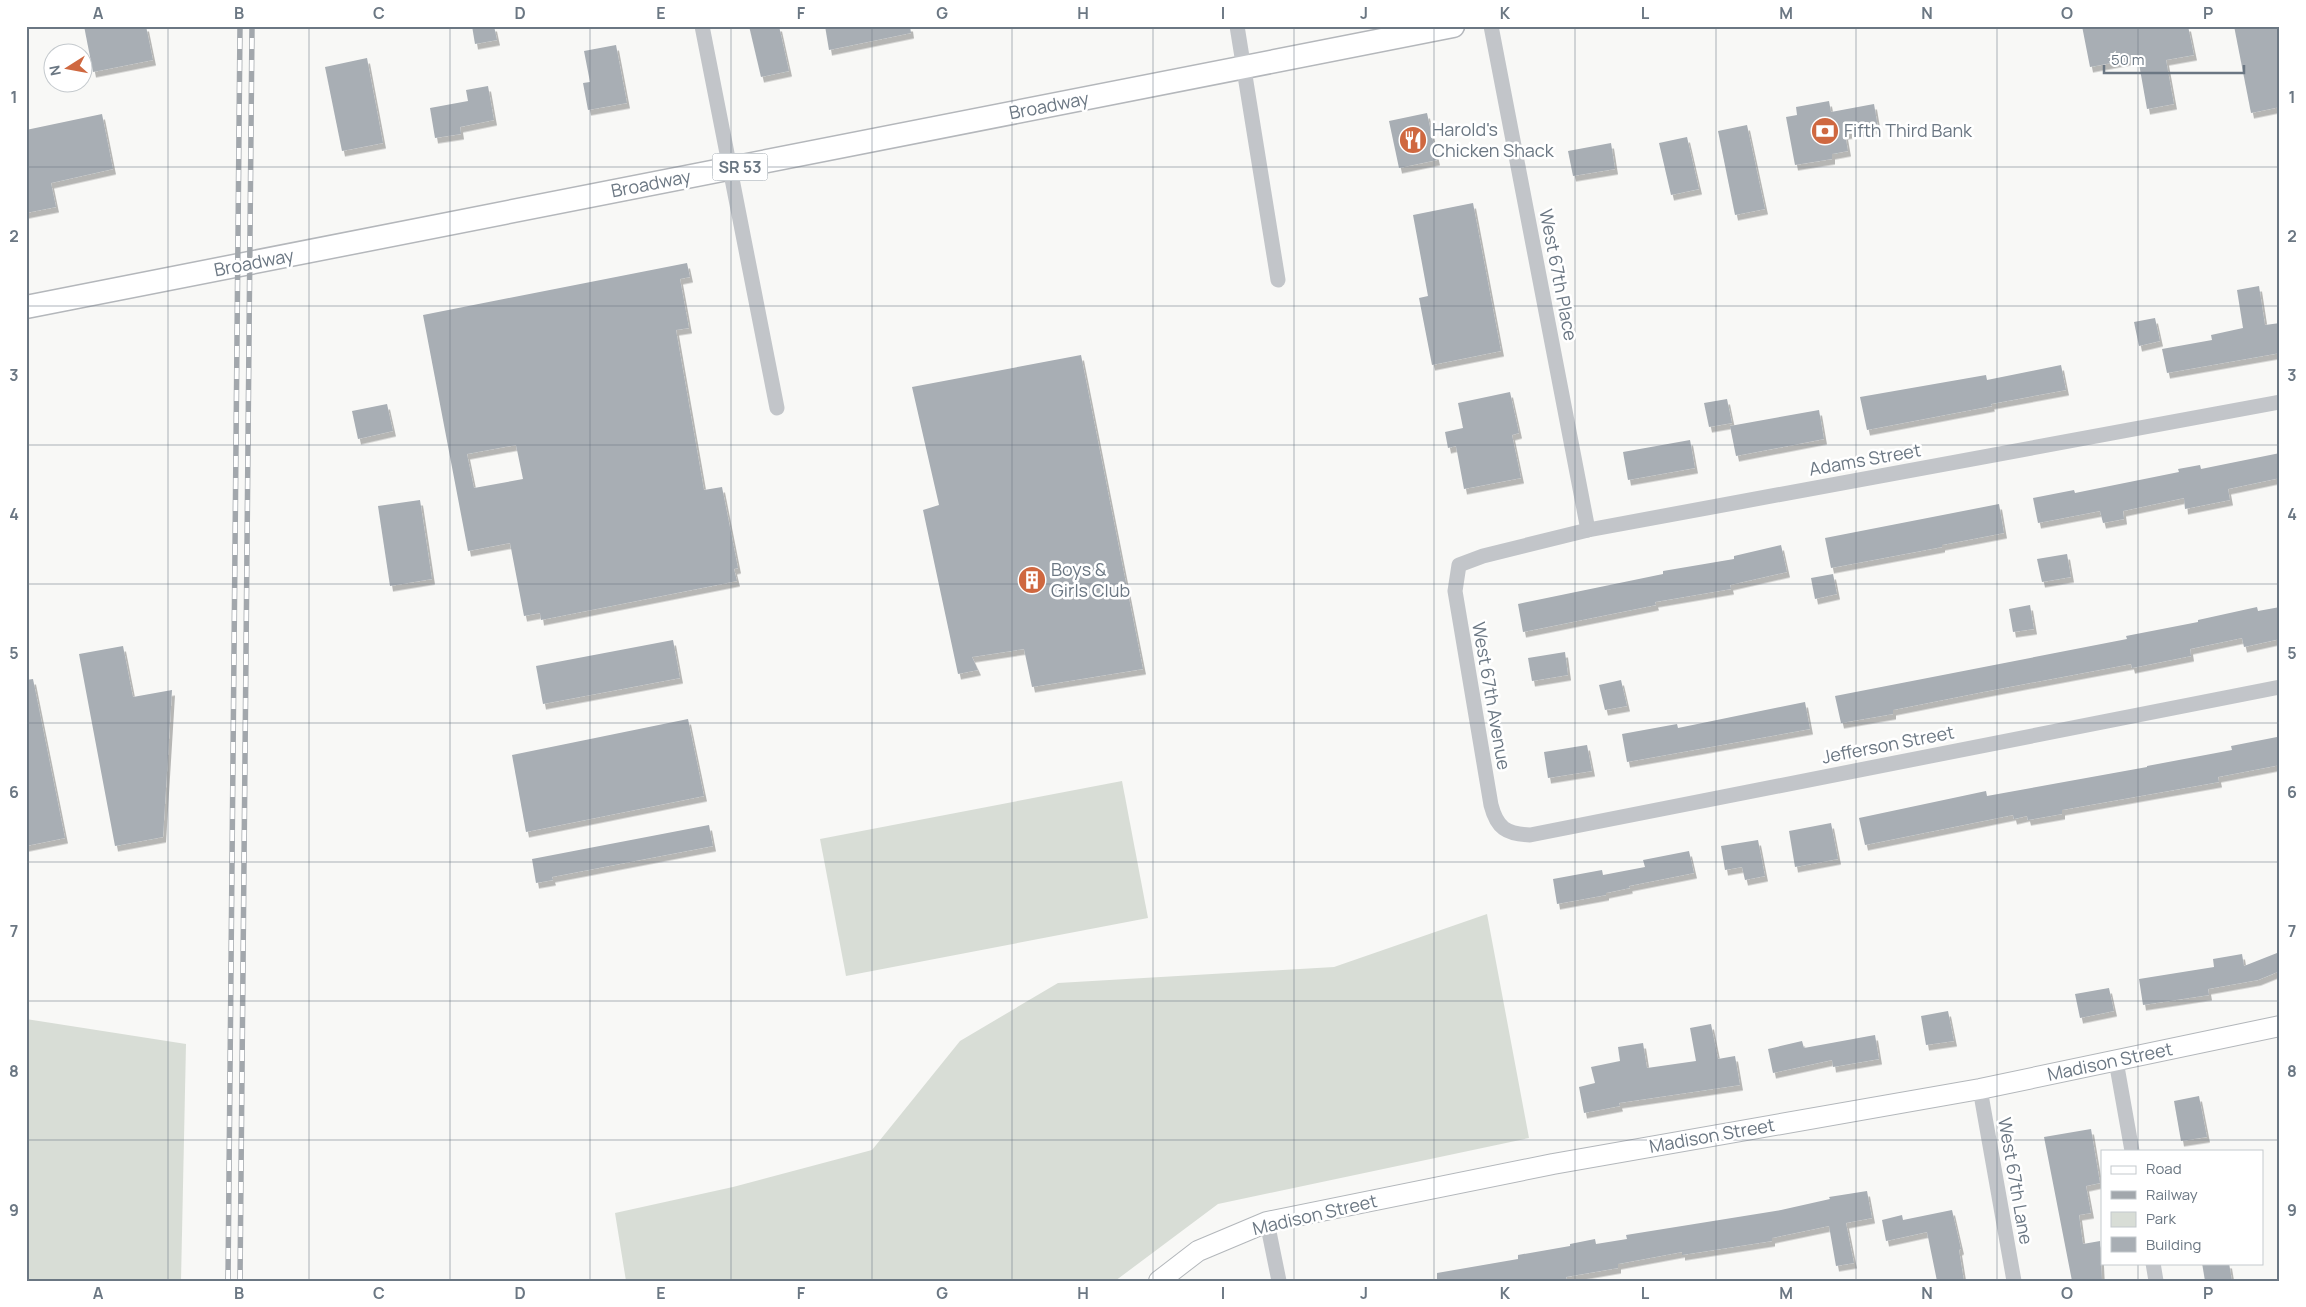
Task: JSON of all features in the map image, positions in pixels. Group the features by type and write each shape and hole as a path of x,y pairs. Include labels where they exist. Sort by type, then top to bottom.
{"main road":[{"name":"Broadway","path":"26,307 1453,26"}],"street":[{"path":"702,26 777,408"},
{"path":"1237,26 1278,280"},
{"name":"West 67th Place","path":"1491,26 1588,530"},
{"name":"Adams Street","path":"1459,565 1483,556 1588,530 2280,402"},
{"name":"West 67th Avenue","path":"1459,565 1455,590 1484,766 1494,819 1504,830"},
{"name":"Jefferson Street","path":"1504,830 1516,835 1530,835 2280,688"},
{"name":"Madison Street","path":"1158,1281 1198,1251 1267,1222 1553,1164 1980,1089 2280,1026"},
{"path":"2116,1061 2132,1150"},
{"name":"West 67th Lane","path":"1980,1089 2014,1281"},
{"path":"1267,1222 1279,1281"},
{"path":"2153,1264 2156,1281"}],"green space":[{"path":"1122,781 1148,918 846,976 820,839"},
{"path":"1487,914 1529,1138 1218,1204 1115,1281 626,1281 615,1213 733,1187 872,1150 960,1041 1058,983 1334,967"},
{"path":"26,1019 186,1044 181,1281 26,1281"}],"building":[{"path":"84,26 146,26 153,60 93,72 92,42 87,42"},
{"path":"472,26 494,26 497,40 475,44"},
{"path":"749,26 779,26 789,71 761,77"},
{"path":"825,26 910,26 911,33 829,50"},
{"path":"2082,26 2188,26 2194,55 2166,60 2174,104 2147,109 2138,58 2090,67"},
{"path":"2234,26 2280,26 2280,107 2251,113"},
{"path":"616,45 627,103 588,110 583,83 590,82 584,51"},
{"path":"367,58 383,143 342,151 325,67"},
{"path":"488,86 494,120 460,127 461,134 435,138 430,108 468,101 466,90"},
{"name":"Fifth Third Bank","path":"1829,101 1831,112 1874,104 1878,128 1845,134 1848,151 1832,154 1832,159 1795,165 1786,117 1797,115 1796,107"},
{"name":"Harold's Chicken Shack","path":"1427,113 1437,160 1399,168 1389,121"},
{"path":"102,114 113,169 51,183 56,207 26,213 26,130"},
{"path":"1747,125 1765,209 1735,215 1718,131"},
{"path":"1687,137 1699,189 1671,195 1659,143"},
{"path":"1611,143 1615,169 1573,176 1568,151"},
{"path":"1473,203 1501,351 1432,365 1419,298 1428,296 1413,215"},
{"path":"687,263 690,277 680,279 689,328 676,330 704,490 722,487 738,568 734,569 737,581 541,620 540,613 524,616 510,543 468,551 423,315","holes":["516,445 523,479 474,488 467,454"]},
{"path":"2259,286 2265,325 2280,323 2280,353 2167,373 2162,349 2212,340 2211,335 2243,328 2237,290"},
{"path":"2155,318 2160,341 2139,346 2134,322"},
{"name":"Boys & Girls Club","path":"1081,355 1143,669 1032,687 1024,649 972,657 978,670 958,674 923,510 939,505 912,387"},
{"path":"2061,365 2066,390 1867,430 1860,397 1986,375 1987,380"},
{"path":"1510,392 1519,433 1512,435 1521,478 1464,489 1456,446 1448,448 1445,432 1463,428 1458,403"},
{"path":"1727,399 1732,423 1709,427 1704,403"},
{"path":"387,404 393,431 358,439 352,411"},
{"path":"1819,410 1824,439 1736,456 1730,426"},
{"path":"1690,440 1695,468 1628,480 1623,452"},
{"path":"2280,453 2280,478 2228,489 2230,500 2185,509 2184,498 2123,511 2124,519 2103,523 2100,511 2038,523 2033,498 2074,490 2075,493 2179,472 2178,469 2200,465 2201,469"},
{"path":"420,500 432,579 390,586 378,506"},
{"path":"1999,504 2004,533 1831,568 1825,538"},
{"path":"1781,545 1787,572 1730,585 1731,589 1655,602 1656,605 1523,632 1518,604 1663,574 1663,571 1734,559 1734,556"},
{"path":"2067,554 2071,577 2042,582 2037,559"},
{"path":"1833,574 1837,594 1815,599 1811,578"},
{"path":"2030,605 2034,629 2013,632 2009,609"},
{"path":"2257,607 2258,611 2280,607 2280,639 2244,647 2242,638 2190,649 2191,656 2132,668 2131,664 1983,692 1893,710 1893,714 1841,723 1835,696 2127,639 2126,636 2198,622 2198,620"},
{"path":"673,640 680,678 543,704 536,666"},
{"path":"123,646 133,697 172,690 163,837 115,846 79,654"},
{"path":"1565,652 1568,675 1532,681 1528,658"},
{"path":"33,679 65,838 26,846 26,680"},
{"path":"1621,680 1627,706 1605,710 1599,685"},
{"path":"1805,702 1810,729 1627,762 1622,734 1677,724 1678,728"},
{"path":"688,719 704,796 526,832 512,755"},
{"path":"2277,737 2280,765 2218,777 2219,782 2062,810 2062,814 2028,820 2027,816 2014,819 2013,815 1865,845 1859,818 1986,791 1987,796 2147,767 2232,750 2231,746"},
{"path":"1587,745 1592,771 1548,778 1544,752"},
{"path":"1831,823 1838,859 1795,867 1789,831"},
{"path":"709,825 713,846 552,877 553,880 536,883 532,859"},
{"path":"1758,840 1765,876 1745,880 1742,867 1725,870 1721,846"},
{"path":"1689,851 1694,873 1629,886 1630,888 1606,893 1606,895 1557,904 1553,879 1602,870 1603,875 1645,867 1643,860"},
{"path":"2277,953 2280,961 2280,971 2258,980 2208,989 2209,995 2143,1005 2139,979 2214,967 2213,959 2242,954 2244,966"},
{"path":"2109,988 2114,1011 2080,1018 2075,994"},
{"path":"1948,1011 1954,1041 1926,1045 1921,1016"},
{"path":"1711,1024 1718,1059 1735,1056 1740,1085 1619,1103 1620,1106 1584,1113 1579,1087 1595,1083 1591,1067 1620,1061 1618,1047 1643,1043 1647,1068 1696,1061 1690,1028"},
{"path":"1875,1035 1879,1059 1833,1067 1832,1060 1773,1073 1768,1049 1802,1041 1804,1048"},
{"path":"2199,1096 2207,1137 2181,1141 2174,1101"},
{"path":"2091,1129 2100,1183 2086,1186 2091,1213 2079,1215 2083,1244 2100,1241 2102,1281 2072,1281 2044,1137"},
{"path":"1867,1191 1872,1218 1846,1223 1854,1263 1836,1266 1829,1226 1772,1238 1772,1241 1682,1255 1682,1252 1618,1264 1618,1268 1566,1277 1567,1281 1437,1281 1437,1273 1518,1259 1518,1255 1570,1246 1570,1244 1595,1239 1596,1244 1627,1239 1626,1235 1781,1210 1830,1199 1829,1197"},
{"path":"1952,1210 1961,1249 1959,1250 1964,1281 1937,1281 1927,1232 1886,1241 1882,1220 1902,1215 1903,1220"},
{"path":"2202,1264 2229,1264 2232,1281 2205,1281"}],"railway":[{"path":"228,1281 240,26"},
{"path":"240,1281 252,26"}],"place":[{"name":"Fifth Third Bank","path":"1825,131"},
{"name":"Harold's Chicken Shack","path":"1413,140"},
{"name":"Boys & Girls Club","path":"1032,580"}]}
